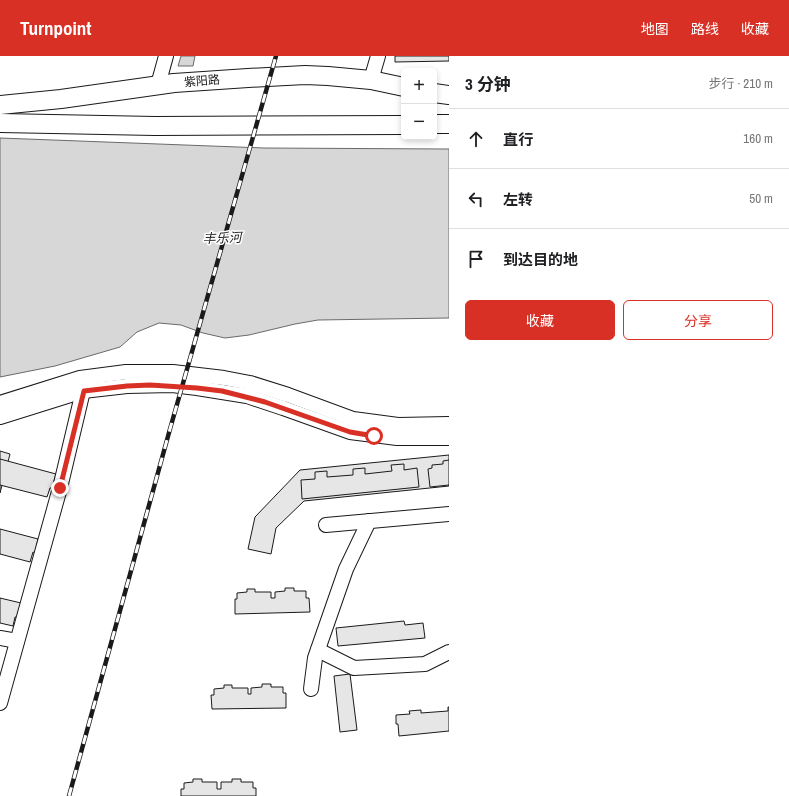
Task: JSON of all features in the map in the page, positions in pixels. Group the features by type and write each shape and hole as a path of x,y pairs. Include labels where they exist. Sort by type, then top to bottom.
{"main road":[{"name":"紫阳路","path":"0,105 61,99 158,85 305,75 371,80 401,86"},
{"path":"437,93 449,95"},
{"path":"0,123 155,126 401,125"},
{"path":"437,124 449,124"}],"street":[{"path":"158,85 166,56"},
{"path":"371,80 378,56"},
{"path":"0,403 80,378 126,372 173,372 224,378 250,383 288,395 353,419 398,425 449,424"},
{"path":"0,417 84,391 135,386 172,385 222,391 265,402 350,432 398,438 449,438"},
{"path":"0,703 60,488 84,391"},
{"path":"326,525 449,514"},
{"path":"311,689 315,658 346,569 369,521"},
{"path":"0,638 17,641"},
{"path":"318,650 354,668 426,664 449,652"}],"water":[{"path":"181,56 195,56 193,66 178,66"},
{"name":"丰乐河","path":"0,138 264,148 449,149 449,318 318,320 249,335 225,338 203,333 181,325 159,323 137,332 120,347 55,366 0,377"}],"building":[{"path":"395,56 449,56 449,61 395,62"},
{"path":"0,451 10,454 0,493"},
{"path":"449,455 449,486 304,501 276,528 271,554 248,549 255,517 300,470"},
{"path":"0,459 56,474 52,488 50,488 47,497 0,485"},
{"path":"449,460 449,485 430,487 428,469 432,468 432,465 443,464 443,461"},
{"path":"404,464 404,470 417,468 419,487 302,499 301,480 315,479 315,472 327,471 327,477 353,475 353,469 365,468 365,474 392,471 391,465"},
{"path":"0,529 38,539 35,553 33,552 30,562 0,554"},
{"path":"285,588 294,588 294,591 306,591 306,598 309,598 310,612 235,614 235,599 237,599 237,593 247,592 247,589 255,589 255,592 271,592 271,598 275,598 275,592 285,591"},
{"path":"0,598 21,603 13,626 0,623"},
{"path":"404,621 405,625 423,623 425,638 338,646 336,628"},
{"path":"350,674 357,730 340,732 334,676"},
{"path":"262,684 271,684 271,687 283,687 283,693 286,693 286,708 212,709 211,695 214,695 214,689 224,688 224,685 232,685 232,688 248,688 248,694 251,694 251,688 262,687"},
{"path":"448,707 449,731 399,736 398,724 396,724 396,715 410,714 409,711 421,710 421,713 448,711"},
{"path":"193,779 202,779 202,782 217,782 217,789 221,789 221,782 232,782 232,779 241,779 241,782 253,782 253,788 256,788 256,796 181,796 181,789 184,789 184,783 193,782"}],"railway":[{"path":"69,796 170,429 276,56"}],"route":[{"path":"60,488 84,391 127,386 172,385 222,391 247,396 350,432 374,436"}]}
